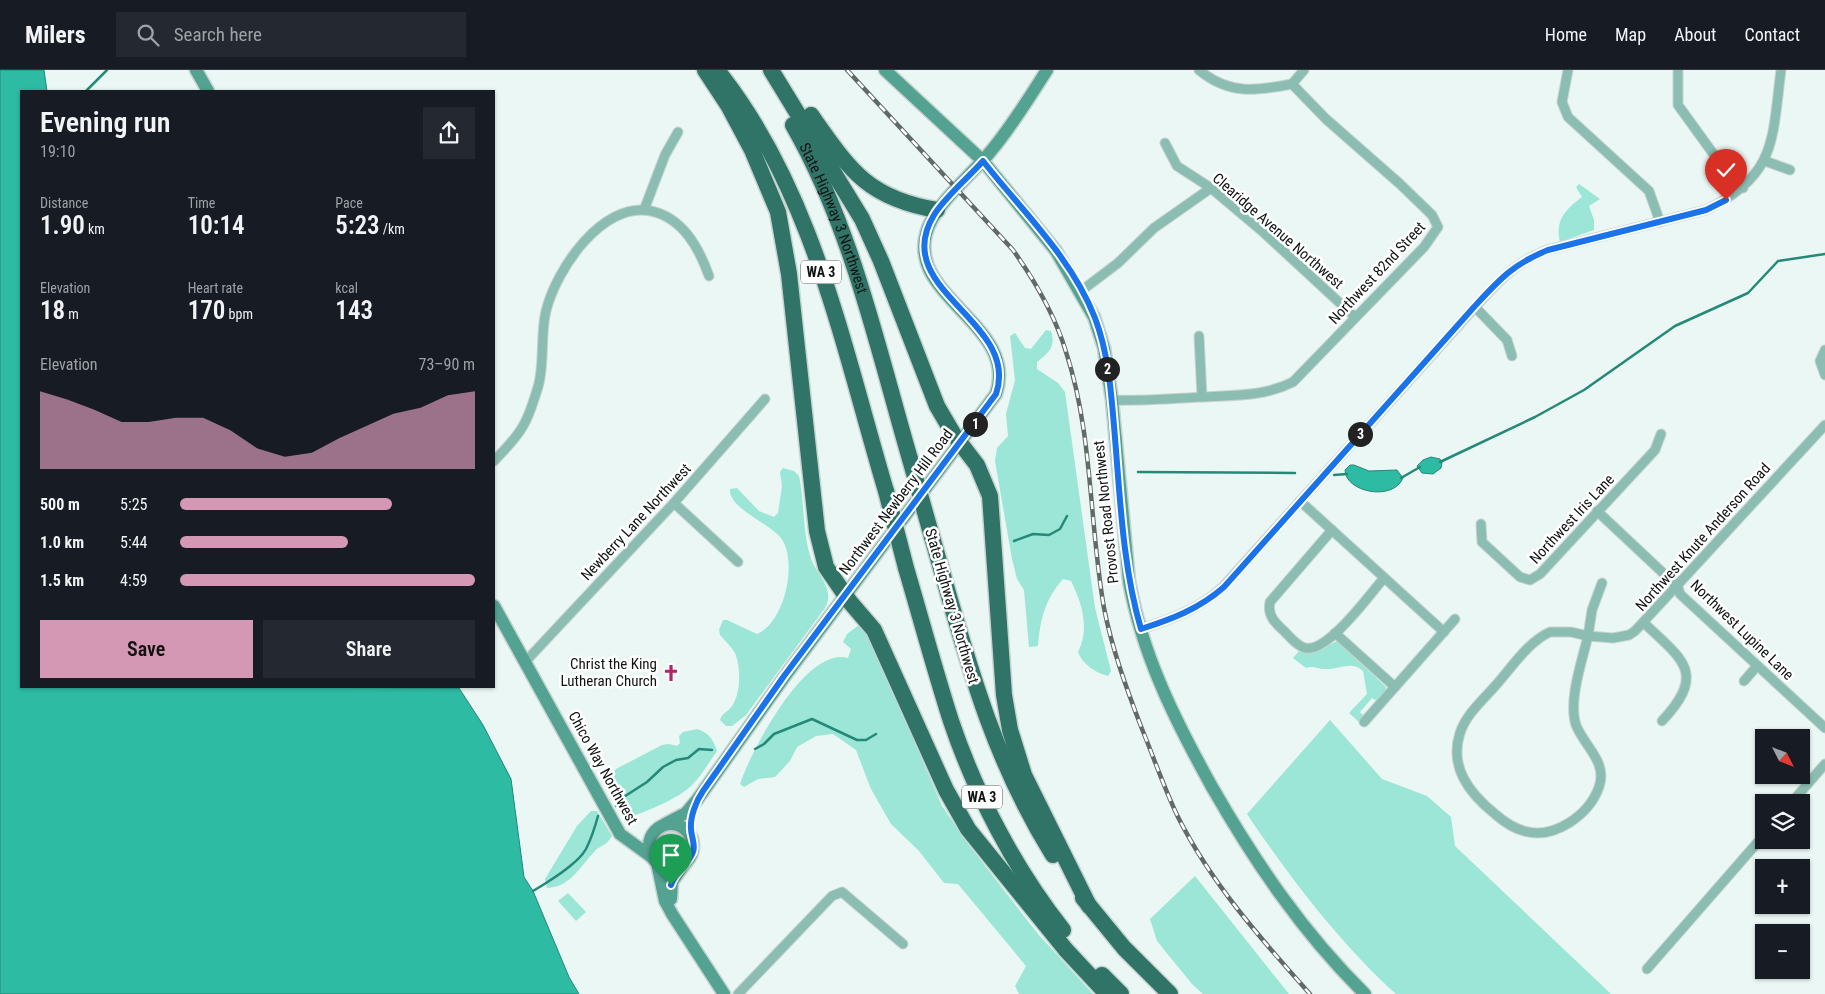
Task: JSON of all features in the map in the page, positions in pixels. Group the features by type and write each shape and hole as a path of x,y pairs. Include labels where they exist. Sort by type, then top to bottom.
{"highway":[{"path":"705,70 728,105 752,150 778,212 787,254 818,540 826,567 846,596 874,630 946,790 968,829 1066,950 1107,994"},
{"name":"State Highway 3 Northwest","path":"717,70 740,102 768,148 811,242 886,491 906,568 951,720 980,792 1010,850 1046,908 1080,950 1121,994"},
{"name":"State Highway 3 Northwest","path":"759,70 812,158 836,213 865,303 977,693 998,750 1039,832 1088,906 1124,948 1170,994"},
{"path":"771,70 862,219 881,261 937,406 977,465 990,496 1004,695 1014,745 1024,775 1088,906"},
{"path":"780,70 839,155 859,178 876,190 895,199 938,210"}],"main road":[{"path":"196,70 207,90"},
{"name":"Northwest Newberry Hill Road","path":"660,828 686,813 697,800 773,692 961,444 996,394 1000,379 999,366 990,344 935,279 927,265 925,237 938,210 983,161 1010,126 1047,70"},
{"name":"Provost Road Northwest","path":"888,71 983,161 1056,251 1094,317 1104,348 1112,400 1126,560 1133,603 1156,676 1190,748 1240,835 1289,909 1365,994"},
{"name":"Chico Way Northwest","path":"495,608 614,823 626,840 655,861"},
{"name":"Northwest Newberry Hill Road","path":"693,839 690,828 697,800"},
{"path":"672,914 671,885 676,873 692,853 693,839 681,825 660,828 649,846 666,901 672,914 724,994"},
{"name":"Chico Way Northwest","path":"626,840 642,840 660,828"},
{"path":"655,861 670,868 684,864"}],"street":[{"path":"1199,70 1221,85 1234,90 1271,88 1292,84 1304,70"},
{"path":"1568,70 1562,102 1568,117 1649,191 1660,222"},
{"path":"1141,629 1185,614 1214,596 1474,307 1504,276 1526,259 1592,238 1706,210 1726,200 1743,188 1765,161 1770,147 1780,70"},
{"path":"1678,71 1678,105 1712,152 1743,188"},
{"name":"Northwest 82nd Street","path":"1112,400 1151,401 1265,393 1293,382 1424,247 1438,227 1432,216 1400,184 1326,119 1292,84"},
{"path":"644,210 665,155 678,132"},
{"name":"Clearidge Avenue Northwest","path":"1165,143 1178,166 1211,188 1355,317"},
{"path":"1765,161 1790,170"},
{"path":"1080,291 1118,263 1154,228 1211,188"},
{"path":"495,460 524,426 530,411 539,384 546,311 558,279 568,260 605,224 632,211 644,210 660,213 674,222 691,238 709,276"},
{"path":"1474,307 1507,340 1512,356"},
{"path":"1199,336 1202,397"},
{"path":"1825,350 1820,361 1825,375"},
{"name":"Newberry Lane Northwest","path":"525,662 674,503 765,398"},
{"name":"Northwest Knute Anderson Road","path":"1588,636 1573,711 1576,725 1595,754 1600,767 1600,785 1593,800 1567,824 1538,833 1524,832 1498,817 1467,787 1457,761 1460,731 1465,720 1541,636 1550,632 1571,632 1588,636 1622,638 1629,635 1678,587 1825,425"},
{"name":"Northwest Iris Lane","path":"1481,524 1482,542 1520,577 1530,580 1540,574 1655,450 1661,434"},
{"path":"1300,501 1444,632"},
{"path":"674,503 738,562"},
{"name":"Northwest Lupine Lane","path":"1597,511 1678,587 1680,594 1825,728"},
{"path":"1332,530 1274,594 1269,606 1275,623 1304,648 1319,647 1336,633 1384,578"},
{"path":"1588,636 1592,610 1602,584"},
{"path":"1364,722 1455,619"},
{"path":"1644,622 1678,656 1685,667 1687,677 1684,692 1675,708 1662,721"},
{"path":"1336,633 1395,687"},
{"path":"1744,681 1756,666"},
{"path":"1799,794 1825,764"},
{"path":"1647,969 1755,845"},
{"path":"738,994 832,896 842,892 903,944"}],"shaded area":[{"path":"0,70 44,70 47,90 20,90 20,688 459,688 483,725 511,779 524,877 533,891 569,977 579,994 0,994"},
{"path":"1579,184 1600,199 1589,206 1594,220 1594,230 1560,242 1560,222 1566,211 1582,197 1576,187"},
{"path":"1046,330 1051,331 1053,341 1048,352 1037,362 1037,369 1058,383 1065,392 1095,608 1111,671 1108,676 1090,667 1078,652 1084,634 1084,625 1081,607 1071,581 1063,579 1052,594 1044,610 1038,646 1029,647 1024,590 1017,579 1012,559 995,461 997,448 1008,436 1006,414 1015,380 1010,336 1015,333 1025,348 1031,349"},
{"path":"1431,457 1440,459 1442,463 1441,468 1433,474 1422,473 1417,466 1423,460"},
{"path":"1350,465 1369,471 1397,470 1403,478 1398,485 1390,490 1380,492 1361,489 1347,478 1345,470"},
{"path":"783,468 794,471 799,476 809,551 812,561 827,589 828,601 825,608 746,715 732,726 726,726 720,720 735,701 739,672 735,653 720,635 719,630 723,620 727,620 757,634 766,628 781,606 788,579 789,565 783,541 778,535 743,510 731,496 730,489 737,488 759,511 774,517 778,513 782,486 780,472"},
{"path":"859,625 865,628 942,806 968,844 1038,934 1093,994 1019,994 1015,986 1026,966 958,884 944,883 919,851 891,824 871,789 856,750 833,734 816,736 797,747 790,761 775,777 758,779 744,787 740,784 768,726 782,704 798,683 815,668 832,658 848,658 851,649 843,642 847,634"},
{"path":"1337,641 1386,687 1385,693 1377,701 1372,698 1360,712 1364,716 1359,722 1349,713 1367,694 1363,671 1354,666 1330,669 1306,668 1293,658 1300,650 1317,651"},
{"path":"1330,720 1382,779 1427,796 1451,817 1455,846 1611,994 1396,994 1375,975 1335,932 1280,861 1247,814"},
{"path":"697,729 705,732 710,737 717,751 700,775 689,788 674,798 632,816 620,805 609,786 610,777 616,769 662,745 677,746 680,743 679,736 683,732"},
{"path":"591,811 597,811 612,836 595,851 569,880 555,887 547,888 545,879 577,826"},
{"path":"1195,876 1289,994 1203,994 1192,984 1157,941 1150,919"},
{"path":"568,893 586,912 576,921 558,901"}],"waterway":[{"path":"87,90 107,70"},
{"path":"1440,462 1535,417 1584,390 1675,326 1748,293 1778,261 1825,254"},
{"path":"1401,478 1420,467"},
{"path":"1138,472 1295,473"},
{"path":"1334,475 1347,474"},
{"path":"1014,541 1033,534 1049,535 1060,529 1067,516"},
{"path":"755,749 764,744 774,734 812,719 857,740 866,740 876,734"},
{"path":"616,806 619,800 647,782 663,767 676,760 688,758 699,749 712,750"},
{"path":"533,891 562,872 582,855 590,841 598,816"}],"railway":[{"path":"847,70 1013,250 1037,286 1061,338 1075,383 1086,447 1104,608 1125,684 1136,714 1173,806 1191,841 1221,888 1238,910 1310,994"}],"place":[{"name":"Christ the King Lutheran Church","path":"671,673"}],"route":[{"path":"671,885 676,873 689,859 694,848 690,828 697,800 784,676 961,444 996,394 1000,379 996,354 990,344 935,279 927,265 924,252 926,232 935,213 983,161 1056,251 1094,317 1104,348 1112,400 1126,560 1133,603 1141,629 1195,609 1224,587 1474,307 1514,267 1526,259 1548,250 1706,210 1726,200"}]}
